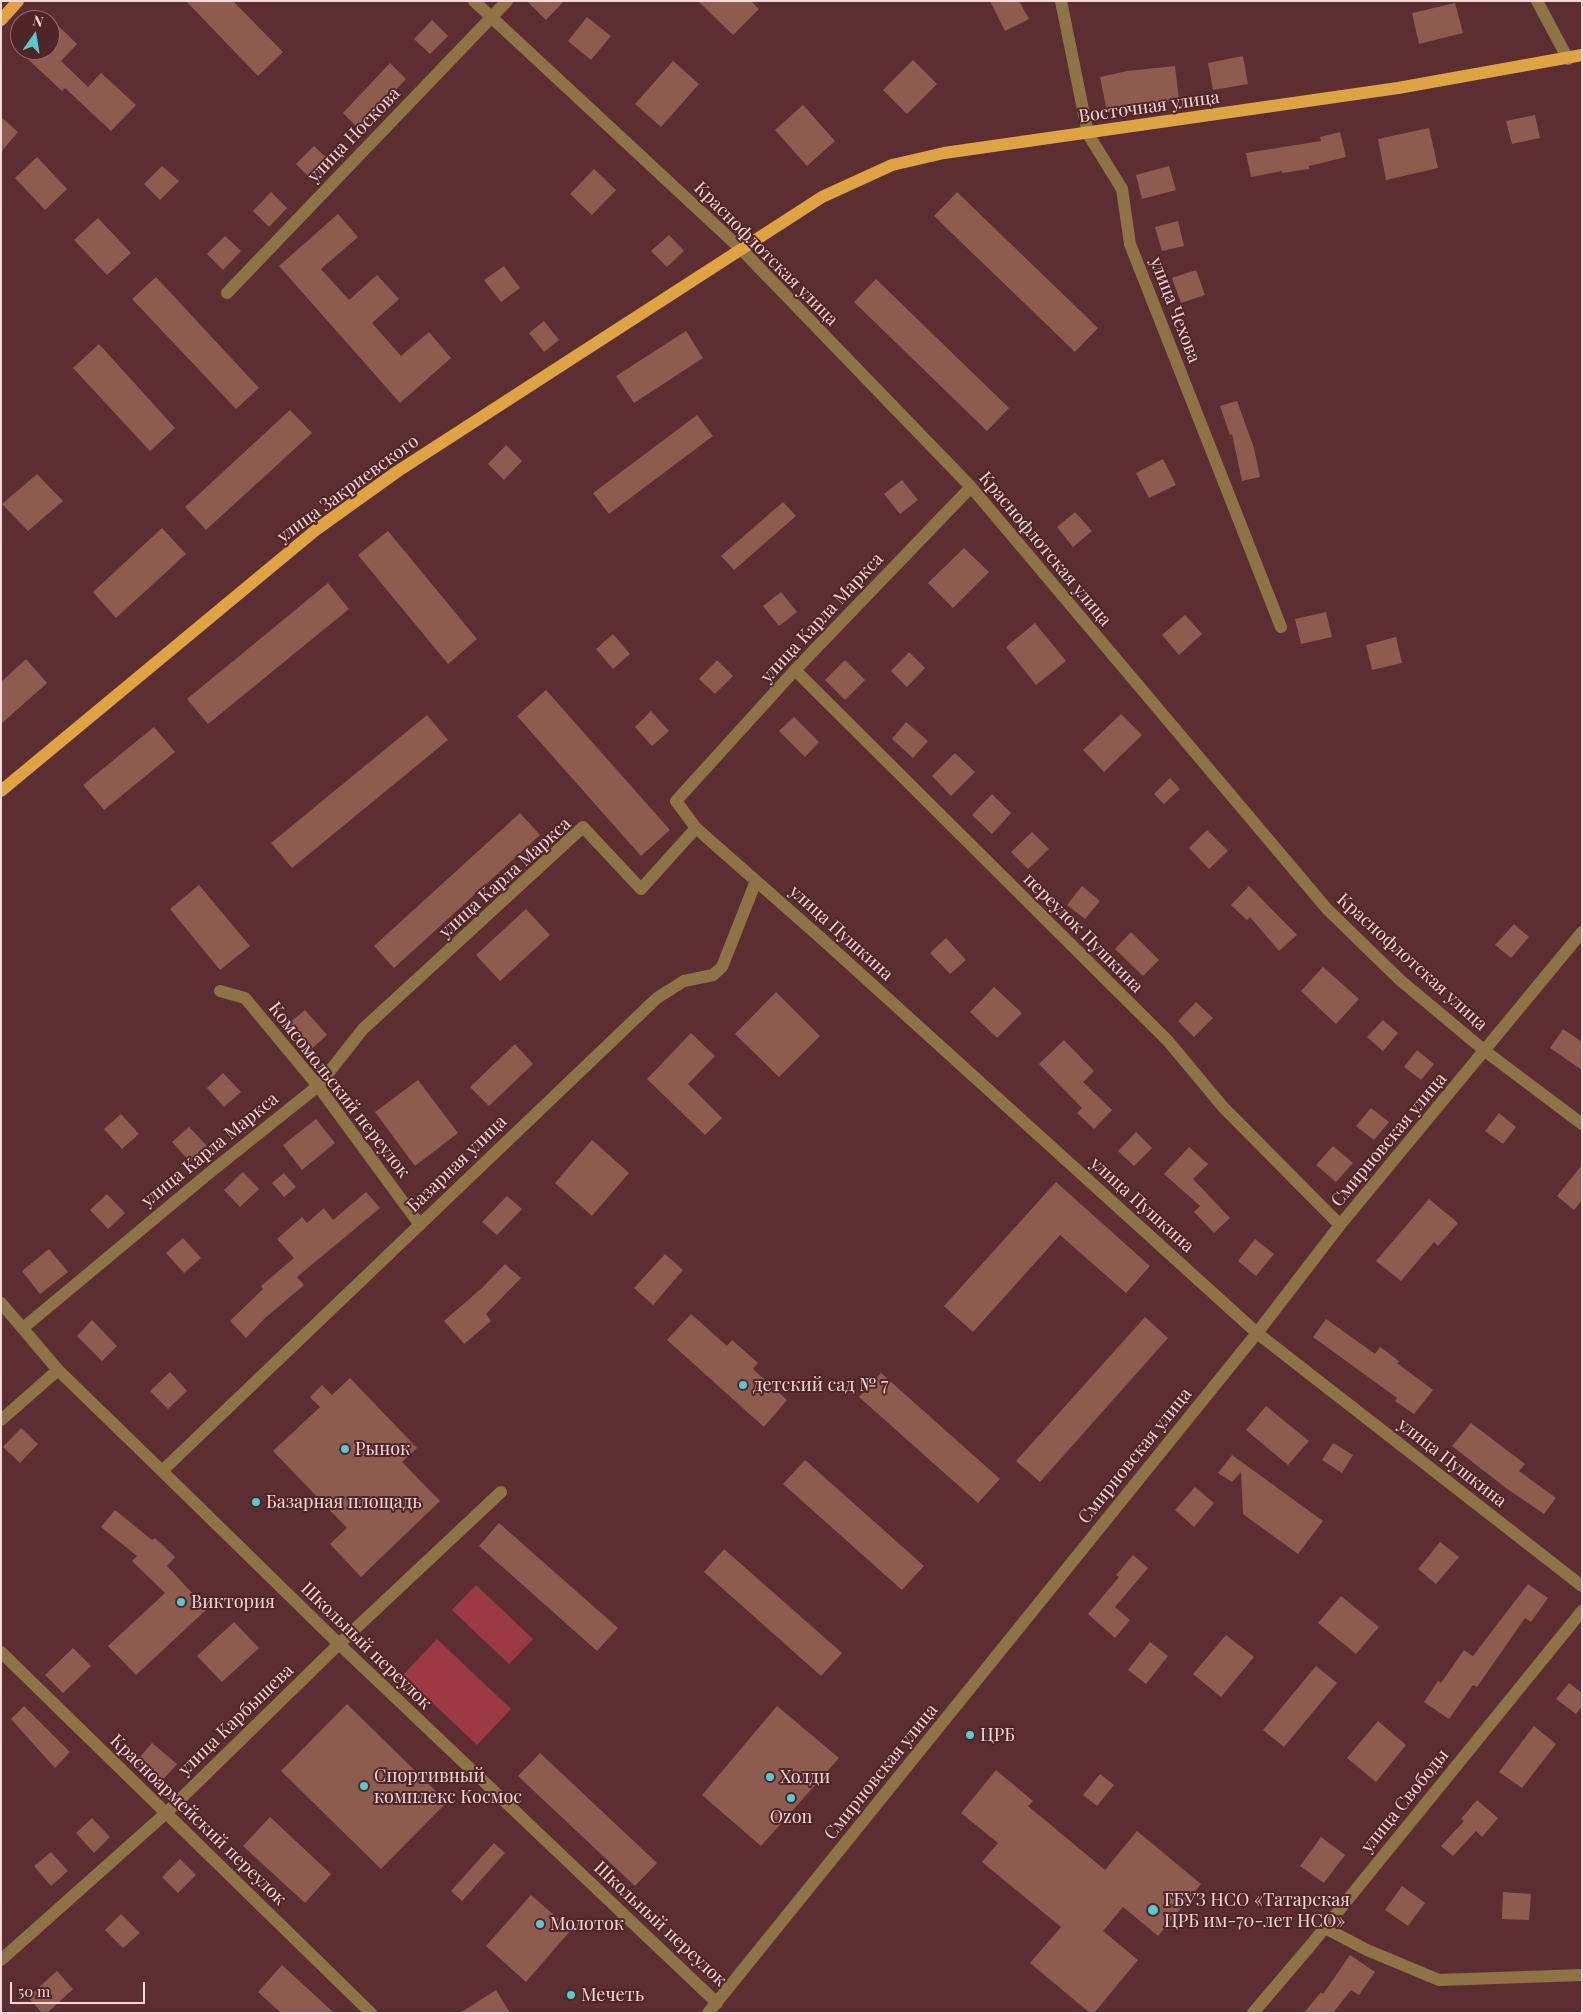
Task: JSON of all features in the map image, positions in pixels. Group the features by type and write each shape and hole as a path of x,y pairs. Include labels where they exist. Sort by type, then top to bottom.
{"main road":[{"path":"1,20 18,1"},
{"name":"Восточная улица","path":"742,250 822,197 892,165 944,153 1088,134 1398,88 1582,55"},
{"name":"улица Закриевского","path":"1,792 317,529 398,471 742,250"}],"street":[{"name":"Краснофлотская улица","path":"474,1 742,250 971,487 1327,909 1400,980 1485,1051 1582,1124"},
{"name":"улица Носкова","path":"227,293 507,1"},
{"name":"улица Чехова","path":"1061,1 1088,134 1122,189 1130,244 1281,627"},
{"path":"1537,1 1568,59"},
{"name":"улица Карла Маркса","path":"23,1328 208,1174 318,1086 363,1029 583,827 641,889 696,828 676,801 795,670 971,487"},
{"name":"переулок Пушкина","path":"795,670 1168,1041 1223,1107 1340,1226"},
{"name":"улица Пушкина","path":"696,828 1257,1333 1582,1586"},
{"name":"Базарная улица","path":"162,1471 657,998 684,981 714,975 722,967 756,881"},
{"name":"Смирновская улица","path":"708,2013 1257,1333 1340,1226 1582,932"},
{"name":"Комсомольский переулок","path":"220,991 245,998 318,1086 420,1225"},
{"name":"Школьный переулок","path":"1,1303 58,1370 339,1644 717,2003"},
{"path":"1,1420 58,1370"},
{"name":"улица Карбышева","path":"1,1960 165,1814 339,1644 501,1492"},
{"name":"улица Свободы","path":"1253,2013 1325,1928 1582,1611"},
{"name":"Красноармейский переулок","path":"1,1652 371,2013"},
{"path":"1325,1928 1367,1950 1439,1980 1582,1975"}],"shaded area":[{"path":"476,1585 533,1639 509,1664 452,1610"},
{"path":"437,1639 511,1709 477,1745 403,1675"}],"building":[{"path":"186,1 233,1 283,52 258,76"},
{"path":"527,1 564,1 546,20"},
{"path":"698,1 751,1 759,9 733,35"},
{"path":"990,1 1019,1 1029,19 1005,31"},
{"path":"1455,3 1463,33 1419,44 1412,13"},
{"path":"587,17 611,36 591,60 568,41"},
{"path":"432,20 448,36 430,54 414,39"},
{"path":"60,28 77,44 61,61 88,87 101,73 136,105 111,131 65,88 62,91 29,60 60,60"},
{"path":"1243,56 1248,84 1213,90 1208,63"},
{"path":"913,60 937,84 907,114 883,90"},
{"path":"673,61 699,84 661,127 635,104"},
{"path":"390,63 406,79 359,129 343,113"},
{"path":"1175,66 1179,100 1107,112 1100,77 1127,71"},
{"path":"803,105 835,141 807,166 775,130"},
{"path":"1535,115 1540,138 1512,144 1506,121"},
{"path":"1,117 18,132 1,152"},
{"path":"1429,128 1438,168 1386,180 1378,139"},
{"path":"1340,132 1346,157 1309,166 1309,169 1282,173 1282,171 1251,177 1246,153 1321,141 1320,137"},
{"path":"314,146 330,161 312,180 296,164"},
{"path":"37,157 67,189 45,210 15,178"},
{"path":"162,166 179,181 160,200 144,184"},
{"path":"1169,166 1176,190 1142,199 1136,175"},
{"path":"594,169 616,190 592,215 570,194"},
{"path":"271,192 287,208 269,227 253,211"},
{"path":"957,192 1098,328 1075,352 934,216"},
{"path":"338,214 358,237 321,269 349,300 377,275 399,299 372,323 401,356 429,332 451,358 400,403 279,266"},
{"path":"98,218 131,253 107,275 74,240"},
{"path":"1178,221 1184,246 1162,251 1155,227"},
{"path":"669,235 684,251 667,267 651,251"},
{"path":"225,236 241,251 223,270 207,254"},
{"path":"504,266 520,288 501,302 484,280"},
{"path":"1196,270 1205,295 1181,303 1172,278"},
{"path":"156,277 259,388 236,409 132,299"},
{"path":"876,279 1009,408 987,431 854,302"},
{"path":"544,321 559,340 544,352 529,333"},
{"path":"686,331 703,358 634,403 616,376"},
{"path":"99,344 175,428 150,451 73,368"},
{"path":"1237,401 1254,448 1260,477 1242,481 1232,434 1230,435 1220,406"},
{"path":"290,410 312,433 206,530 185,507"},
{"path":"697,415 713,436 609,514 593,493"},
{"path":"506,445 522,461 504,480 488,464"},
{"path":"1163,459 1176,485 1149,498 1136,473"},
{"path":"37,474 63,501 28,531 2,504"},
{"path":"902,480 918,500 900,514 884,494"},
{"path":"783,502 796,516 734,570 721,556"},
{"path":"1075,512 1092,531 1073,547 1057,527"},
{"path":"162,528 186,554 116,618 93,592"},
{"path":"388,531 477,639 448,664 358,555"},
{"path":"964,548 989,572 953,608 928,583"},
{"path":"328,583 349,609 208,724 187,699"},
{"path":"781,592 797,612 779,626 763,606"},
{"path":"1326,612 1332,637 1301,644 1295,619"},
{"path":"1185,615 1202,634 1179,655 1162,635"},
{"path":"1035,623 1066,661 1036,685 1006,647"},
{"path":"613,634 630,654 613,669 596,649"},
{"path":"1396,637 1402,663 1372,670 1366,645"},
{"path":"909,652 925,668 907,687 891,671"},
{"path":"26,659 47,683 1,724 1,682"},
{"path":"717,660 733,676 715,694 699,679"},
{"path":"845,660 865,680 845,700 825,680"},
{"path":"546,690 670,830 641,856 517,716"},
{"path":"651,711 669,731 652,746 635,727"},
{"path":"1121,714 1142,735 1104,772 1083,750"},
{"path":"427,715 448,740 292,868 271,843"},
{"path":"794,717 819,742 805,757 779,731"},
{"path":"906,722 928,741 913,758 892,739"},
{"path":"154,727 175,752 104,810 83,785"},
{"path":"955,753 975,772 951,796 932,776"},
{"path":"1170,778 1180,789 1164,804 1154,794"},
{"path":"992,794 1011,813 992,834 972,815"},
{"path":"520,813 540,835 394,968 374,946"},
{"path":"1207,830 1228,851 1209,869 1189,848"},
{"path":"1032,832 1049,849 1028,869 1011,852"},
{"path":"199,885 250,946 220,970 170,909"},
{"path":"1082,886 1100,901 1085,919 1067,905"},
{"path":"1249,886 1297,935 1279,951 1250,917 1247,920 1231,905"},
{"path":"526,909 550,935 500,981 476,955"},
{"path":"1514,924 1529,937 1511,958 1495,945"},
{"path":"1131,932 1159,960 1143,976 1115,949"},
{"path":"946,938 966,960 950,974 930,953"},
{"path":"1323,967 1359,999 1336,1024 1301,991"},
{"path":"994,987 1022,1013 997,1038 970,1012"},
{"path":"776,992 820,1036 779,1077 735,1034"},
{"path":"1196,1002 1213,1018 1194,1037 1178,1021"},
{"path":"305,1010 327,1035 310,1050 288,1024"},
{"path":"1383,1020 1398,1033 1383,1051 1367,1037"},
{"path":"1563,1029 1582,1042 1582,1070 1550,1048"},
{"path":"691,1033 715,1056 688,1084 722,1118 705,1135 647,1079"},
{"path":"1064,1040 1094,1071 1083,1082 1112,1110 1094,1129 1077,1113 1082,1108 1039,1064"},
{"path":"515,1044 533,1064 489,1106 470,1087"},
{"path":"1417,1050 1434,1064 1421,1080 1404,1067"},
{"path":"223,1073 241,1092 224,1107 207,1088"},
{"path":"418,1080 458,1133 415,1166 375,1112"},
{"path":"1371,1108 1389,1122 1374,1140 1356,1126"},
{"path":"1499,1113 1516,1127 1503,1144 1485,1131"},
{"path":"121,1114 139,1134 122,1149 104,1129"},
{"path":"316,1119 335,1143 302,1170 283,1145"},
{"path":"189,1127 207,1146 190,1162 172,1142"},
{"path":"1136,1132 1152,1148 1134,1166 1118,1151"},
{"path":"592,1140 629,1173 592,1216 555,1183"},
{"path":"1333,1146 1353,1163 1336,1182 1316,1165"},
{"path":"1189,1147 1208,1164 1193,1179 1230,1218 1214,1233 1194,1212 1200,1206 1164,1174"},
{"path":"1582,1165 1582,1200 1574,1210 1557,1196"},
{"path":"243,1172 259,1189 240,1207 224,1190"},
{"path":"284,1173 296,1187 284,1197 272,1183"},
{"path":"1056,1182 1150,1266 1126,1293 1060,1235 973,1332 944,1306"},
{"path":"366,1192 380,1208 297,1277 304,1285 265,1318 246,1338 230,1321 263,1289 261,1286 294,1258 277,1239 302,1217 307,1223 324,1208 333,1220"},
{"path":"107,1194 125,1213 108,1229 90,1210"},
{"path":"507,1196 522,1209 497,1235 482,1222"},
{"path":"1429,1199 1458,1223 1438,1246 1434,1242 1401,1281 1376,1261"},
{"path":"183,1238 201,1258 184,1273 166,1253"},
{"path":"1255,1239 1274,1254 1256,1276 1238,1261"},
{"path":"49,1249 68,1272 40,1294 22,1271"},
{"path":"665,1254 683,1270 653,1305 634,1288"},
{"path":"505,1264 521,1278 486,1314 491,1321 464,1344 444,1321 482,1288"},
{"name":"детский сад № 7","path":"691,1314 727,1346 732,1340 758,1363 753,1369 787,1400 764,1427 667,1340"},
{"path":"1145,1317 1168,1338 1040,1482 1016,1461"},
{"path":"1326,1319 1375,1354 1380,1347 1399,1361 1397,1363 1433,1390 1414,1414 1395,1401 1397,1398 1313,1337"},
{"path":"92,1320 117,1346 102,1361 77,1336"},
{"path":"170,1372 187,1391 168,1409 150,1391"},
{"path":"881,1373 1000,1479 978,1503 859,1397"},
{"name":"Рынок","path":"350,1378 417,1448 402,1462 440,1501 361,1577 330,1544 347,1528 273,1451 320,1407 310,1397 322,1385 332,1395"},
{"path":"1266,1406 1309,1441 1288,1465 1246,1430"},
{"path":"1471,1423 1525,1464 1519,1471 1556,1498 1544,1514 1506,1488 1452,1446"},
{"path":"21,1428 38,1444 20,1463 3,1447"},
{"path":"1333,1443 1353,1455 1342,1473 1322,1460"},
{"path":"1232,1455 1323,1521 1298,1554 1243,1514 1241,1472 1232,1482 1218,1473"},
{"path":"805,1460 924,1566 902,1590 783,1484"},
{"path":"1195,1487 1214,1503 1194,1527 1175,1510"},
{"path":"115,1510 152,1540 155,1538 175,1557 167,1566 207,1609 136,1675 108,1646 165,1593 132,1561 137,1556 101,1527"},
{"path":"499,1523 618,1628 597,1651 479,1546"},
{"path":"1440,1542 1459,1557 1436,1584 1418,1569"},
{"path":"724,1549 842,1653 821,1676 704,1572"},
{"path":"1133,1555 1148,1568 1115,1607 1130,1620 1115,1638 1088,1614 1119,1577 1116,1575"},
{"path":"1528,1584 1548,1598 1531,1622 1525,1618 1477,1687 1473,1685 1449,1719 1424,1702 1438,1681 1441,1683 1464,1650 1473,1656"},
{"path":"1341,1596 1379,1627 1356,1654 1318,1623"},
{"path":"234,1622 259,1648 222,1682 197,1656"},
{"path":"1226,1635 1254,1657 1221,1697 1193,1674"},
{"path":"1150,1642 1168,1656 1146,1684 1128,1670"},
{"path":"73,1648 91,1666 63,1693 45,1675"},
{"path":"1316,1666 1337,1683 1284,1747 1263,1730"},
{"path":"1569,1683 1582,1693 1582,1706 1576,1714 1556,1699"},
{"name":"Спортивный комплекс Космос","path":"347,1704 447,1802 381,1869 281,1771"},
{"path":"24,1706 70,1752 55,1768 11,1719"},
{"name":"Холди","path":"777,1706 839,1758 761,1846 702,1795"},
{"path":"1378,1721 1406,1745 1376,1782 1347,1758"},
{"path":"1534,1726 1556,1744 1522,1788 1499,1772"},
{"path":"152,1743 177,1764 159,1784 135,1763"},
{"path":"540,1753 657,1863 635,1886 518,1776"},
{"name":"ГБУЗ НСО «Татарская ЦРБ им-70-лет НСО»","path":"996,1770 1033,1801 1028,1806 1105,1870 1137,1831 1201,1884 1158,1936 1123,1907 1103,1931 1138,1960 1094,2013 1090,2013 1030,1963 1061,1927 982,1862 998,1843 961,1813"},
{"path":"1100,1774 1114,1785 1097,1806 1083,1795"},
{"path":"1477,1800 1498,1818 1482,1837 1476,1831 1453,1856 1441,1846 1464,1821 1461,1819"},
{"path":"270,1817 331,1874 305,1903 243,1846"},
{"path":"92,1818 110,1837 94,1853 76,1833"},
{"path":"1321,1837 1345,1855 1324,1883 1300,1866"},
{"path":"494,1843 505,1853 462,1901 451,1891"},
{"path":"51,1852 68,1871 51,1886 34,1866"},
{"path":"180,1859 196,1875 178,1893 162,1877"},
{"path":"1402,1886 1425,1903 1408,1926 1385,1910"},
{"path":"1503,1892 1531,1894 1529,1920 1502,1919"},
{"path":"531,1895 571,1930 526,1982 486,1946"},
{"path":"121,1914 140,1933 123,1948 105,1930"},
{"path":"1350,1955 1375,1972 1359,1995 1351,1990 1333,2013 1304,2013 1321,1992 1323,1994"},
{"path":"282,1965 334,2013 281,2013 258,1992"},
{"path":"57,1971 73,1989 47,2013 42,2013 28,1997"},
{"path":"496,1990 510,2013 460,2013"}],"place":[{"name":"детский сад № 7","path":"743,1385"},
{"name":"Рынок","path":"345,1449"},
{"name":"Базарная площадь","path":"256,1502"},
{"name":"Виктория","path":"181,1602"},
{"name":"ЦРБ","path":"970,1735"},
{"name":"Холди","path":"770,1777"},
{"name":"Спортивный комплекс Космос","path":"364,1786"},
{"name":"Ozon","path":"791,1798"},
{"name":"ГБУЗ НСО «Татарская ЦРБ им-70-лет НСО»","path":"1153,1910"},
{"name":"Молоток","path":"540,1924"},
{"name":"Мечеть","path":"571,1995"}]}
